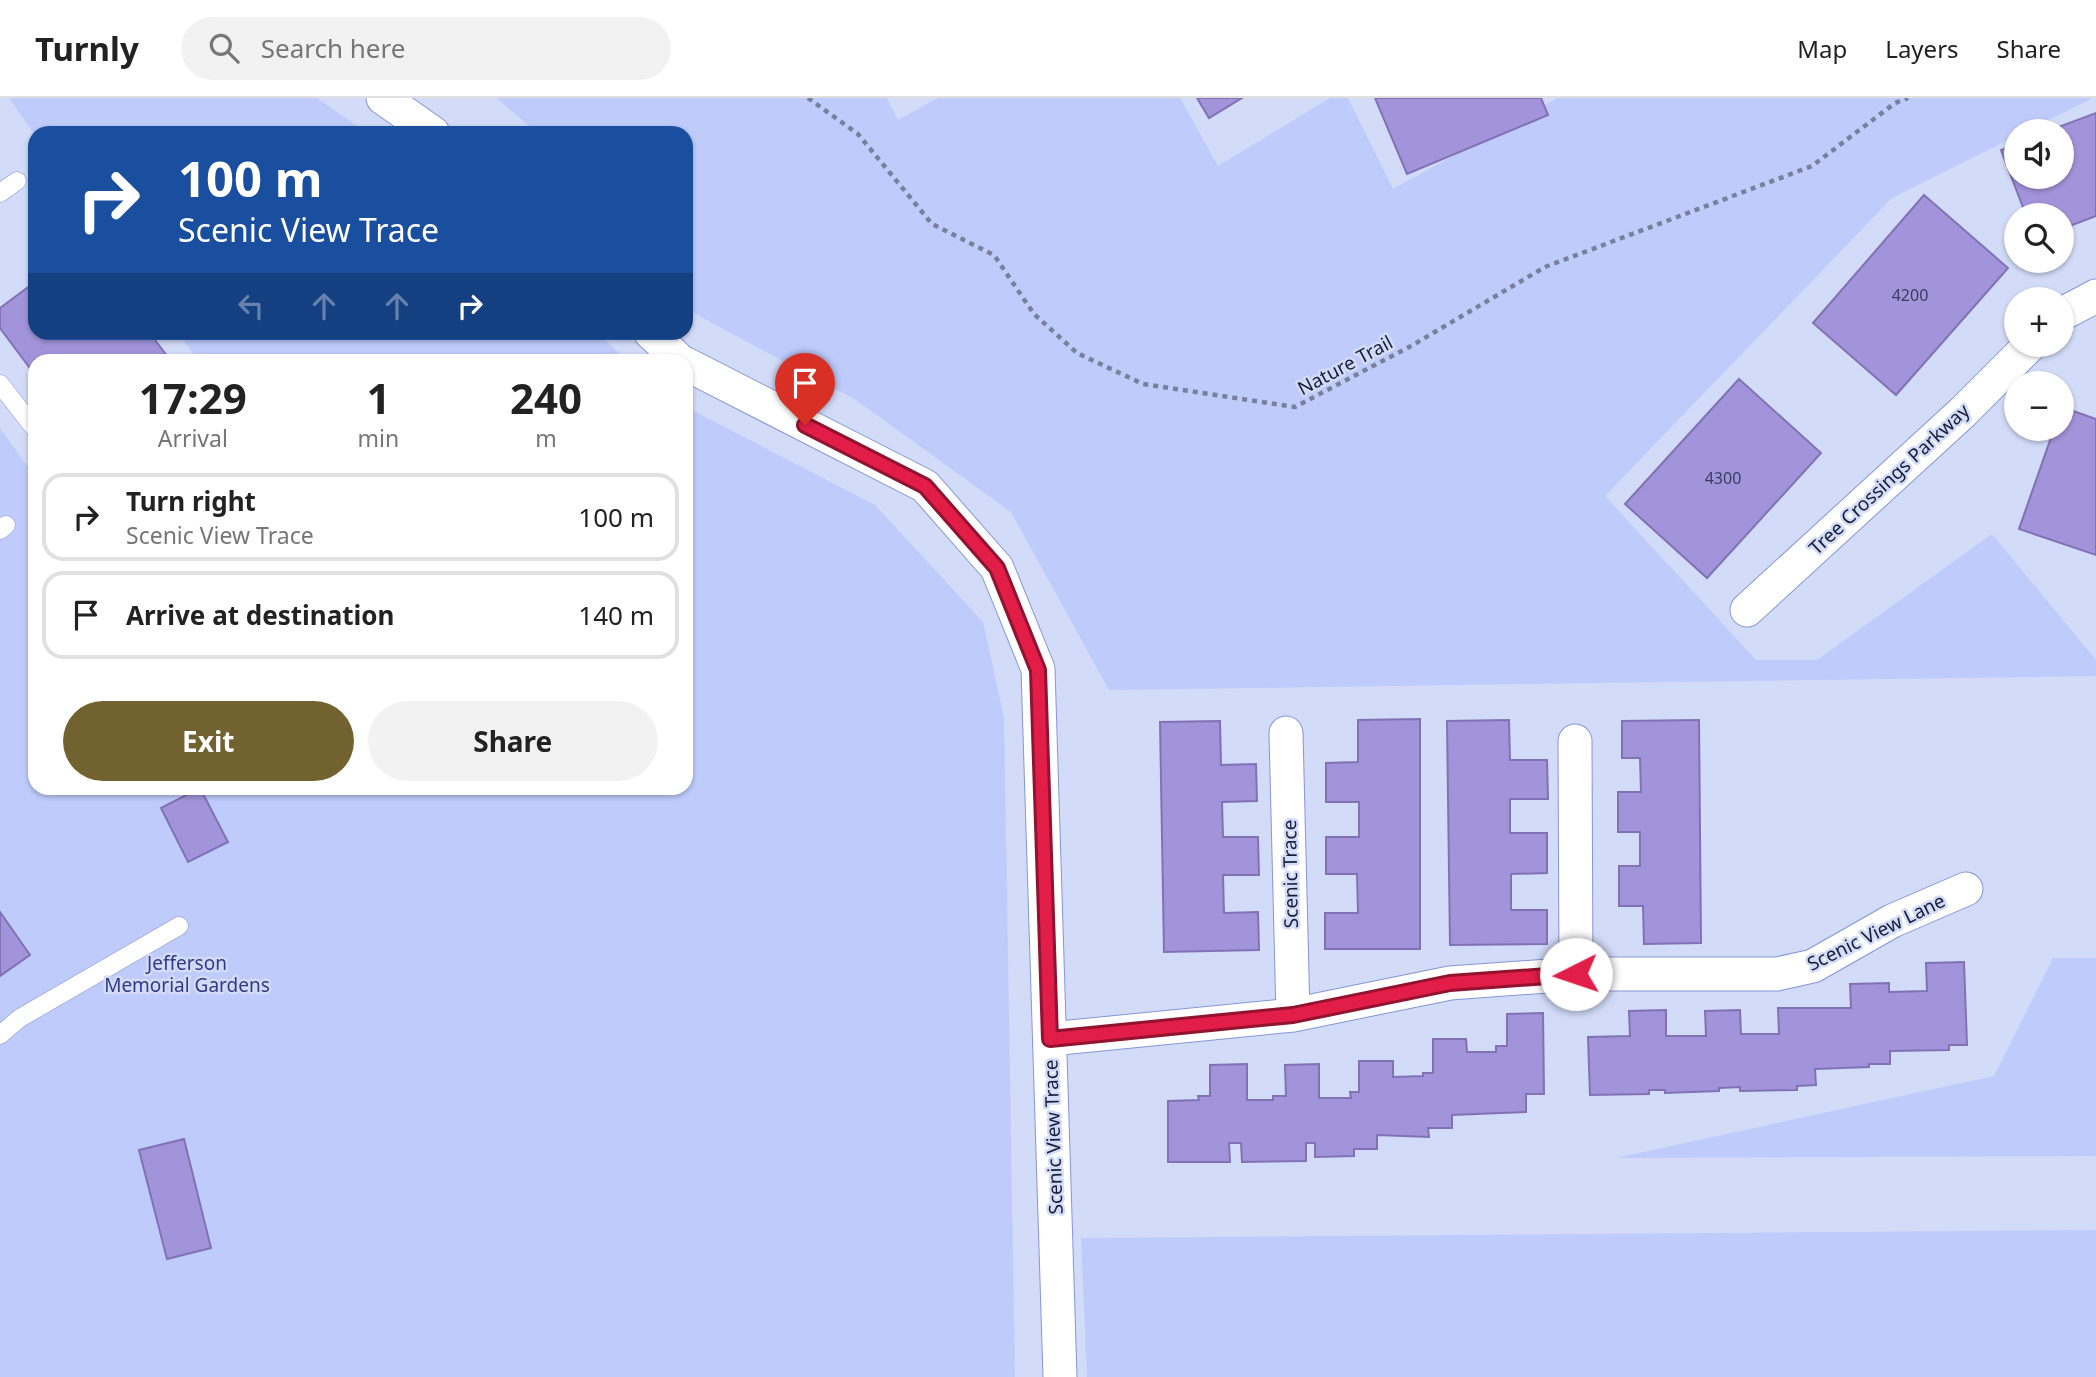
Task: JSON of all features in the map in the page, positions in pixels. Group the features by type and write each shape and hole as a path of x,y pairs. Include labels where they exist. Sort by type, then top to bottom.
{"street":[{"path":"383,98 423,126"},
{"path":"2074,308 2096,296"},
{"path":"658,340 673,354"},
{"name":"Tree Crossings Parkway","path":"1746,610 1963,412 2019,357"},
{"name":"Scenic View Trace","path":"693,368 925,486 997,568 1038,670 1059,1377"},
{"name":"Scenic Trace","path":"1286,733 1293,1015"},
{"path":"1576,741 1576,974"},
{"name":"Scenic View Lane","path":"1050,1039 1293,1015 1450,983 1576,974 1777,974 1813,966 1892,921 1966,889"}],"lane":[{"path":"0,194 17,181"},
{"path":"0,384 28,420"},
{"path":"0,1035 20,1018 179,926"}],"path":[{"name":"Nature Trail","path":"808,98 858,134 932,224 994,255 1034,314 1076,353 1143,384 1295,407 1411,346 1545,268 1812,166 1895,103 1908,98"}],"green space":[{"path":"9,98 317,98 357,126 29,126"},
{"path":"497,98 887,98 898,120 938,98 1180,98 1218,166 1330,98 1348,98 1393,189 1558,98 2093,98 2050,119 2004,119 2004,142 1892,198 1605,496 1756,660 1817,660 1992,534 2096,660 2096,676 1109,690 1011,512 856,400 693,313 693,126 529,126"},
{"path":"183,340 605,340 620,354 194,354"},
{"name":"Jefferson Memorial Gardens","path":"693,411 875,505 983,622 1004,718 1015,1377 0,1377 0,428 28,467 28,795 693,795"},
{"path":"2053,958 2096,958 2096,1156 1616,1158 1994,1076"},
{"path":"2096,1230 2096,1377 1087,1377 1081,1238"}],"building":[{"path":"1197,98 1242,98 1209,118"},
{"path":"1375,98 1541,98 1548,115 1407,174"},
{"path":"2096,113 2096,216 2074,224 2074,203 2021,203 2016,189 2074,189 2074,121"},
{"path":"1924,195 2004,265 2004,273 1896,395 1813,323"},
{"path":"28,287 28,340 155,340 166,354 28,354 28,366 0,328 0,308"},
{"path":"1739,379 1821,453 1707,578 1625,504"},
{"path":"2074,411 2096,419 2096,555 2019,529 2050,441 2074,441"},
{"path":"1420,719 1420,949 1325,949 1325,913 1358,913 1357,874 1326,874 1326,837 1359,837 1359,802 1326,802 1326,763 1358,762 1358,720"},
{"path":"1509,720 1510,760 1547,760 1548,799 1510,799 1510,833 1547,833 1547,873 1511,874 1511,910 1547,910 1547,944 1450,945 1447,721"},
{"path":"1699,720 1701,943 1644,944 1643,906 1619,906 1619,866 1640,866 1640,832 1618,832 1618,792 1641,792 1640,758 1622,758 1622,721"},
{"path":"1220,721 1221,765 1256,764 1257,801 1222,802 1223,837 1258,837 1259,875 1223,875 1224,913 1258,912 1259,950 1164,952 1160,722"},
{"path":"186,795 204,795 228,842 188,862 161,808"},
{"path":"0,912 30,955 0,976"},
{"path":"1964,962 1967,1045 1949,1045 1949,1050 1890,1051 1890,1064 1815,1069 1816,1085 1797,1086 1797,1090 1740,1091 1740,1087 1719,1088 1719,1091 1665,1093 1665,1090 1649,1090 1649,1094 1590,1095 1588,1037 1630,1036 1629,1011 1666,1010 1666,1036 1706,1036 1705,1011 1740,1010 1741,1034 1779,1034 1778,1008 1851,1008 1850,984 1889,983 1889,992 1927,991 1926,963"},
{"path":"1543,1013 1544,1094 1526,1094 1526,1112 1452,1115 1452,1128 1428,1128 1429,1137 1377,1135 1377,1149 1354,1149 1354,1156 1315,1157 1315,1143 1306,1143 1306,1161 1242,1162 1241,1143 1229,1143 1230,1162 1168,1162 1168,1101 1199,1100 1198,1096 1210,1096 1210,1065 1247,1064 1247,1100 1273,1100 1273,1096 1286,1096 1285,1065 1319,1064 1319,1098 1351,1098 1350,1092 1359,1092 1359,1061 1393,1061 1393,1077 1423,1076 1423,1073 1433,1073 1433,1039 1466,1039 1467,1052 1496,1052 1496,1046 1507,1046 1507,1014"},
{"path":"184,1139 211,1248 167,1259 139,1150"}],"route":[{"path":"805,425 925,486 997,568 1038,670 1050,1039 1293,1015 1450,983 1576,974"}]}
